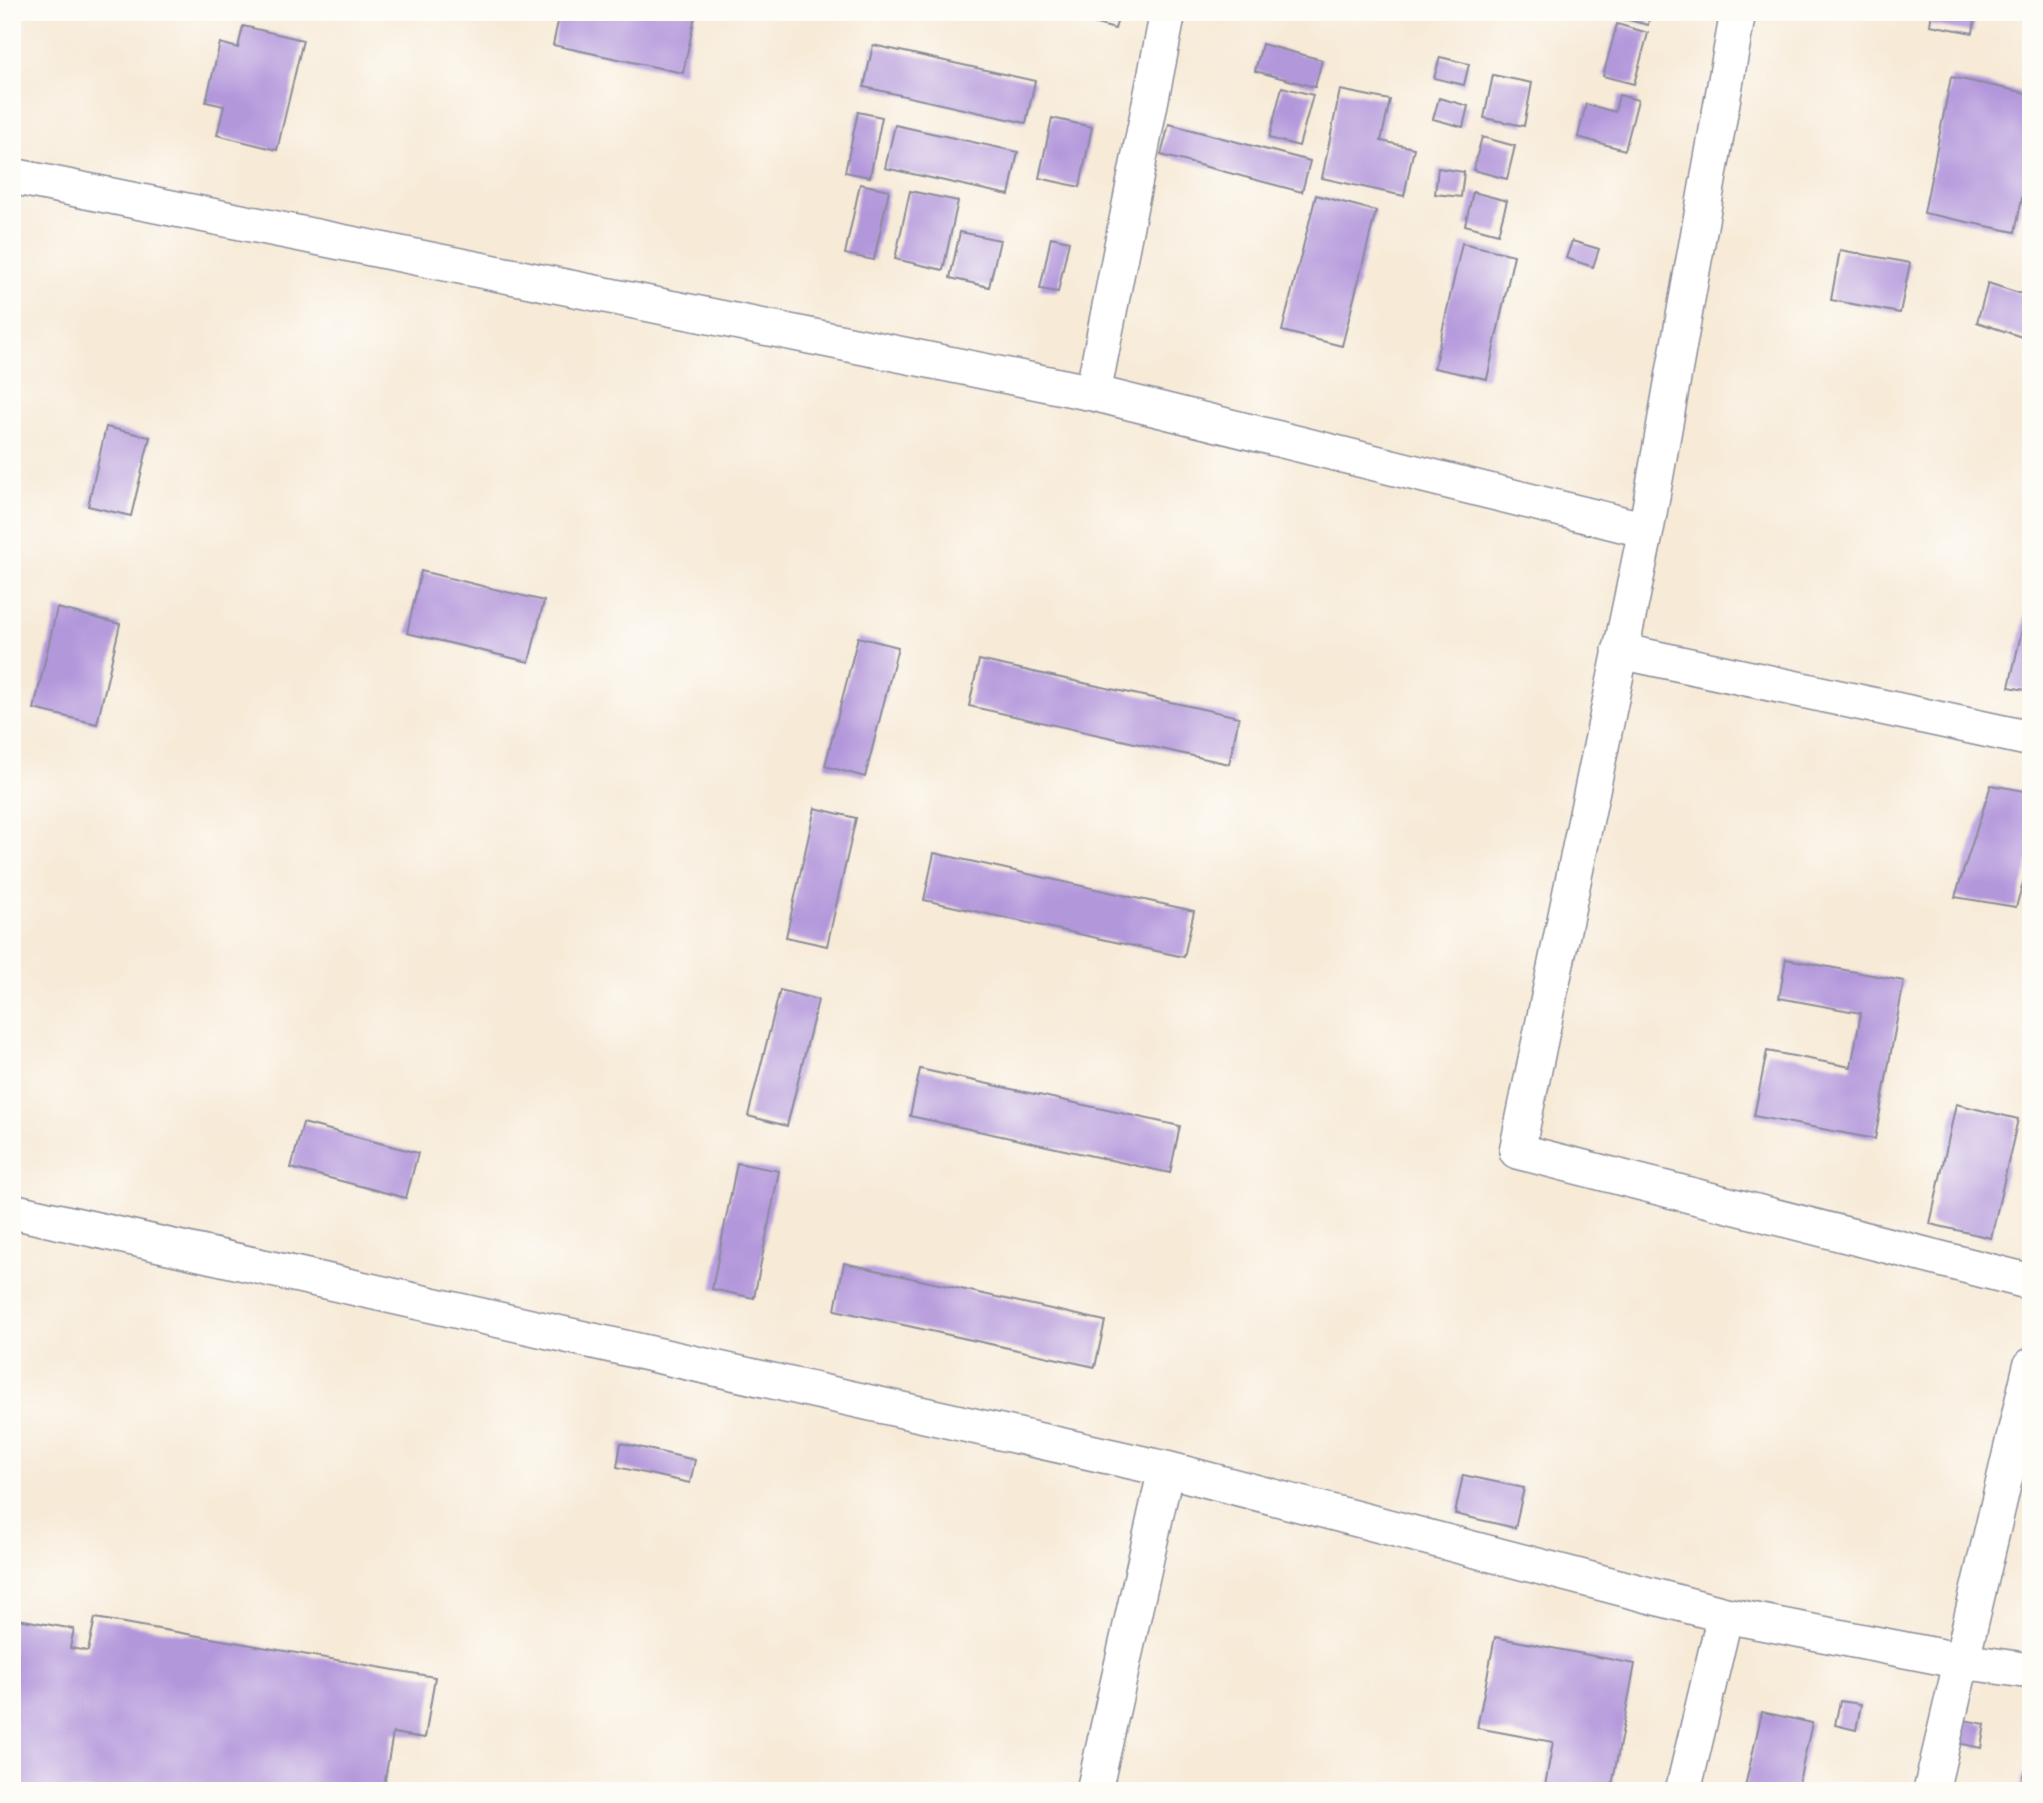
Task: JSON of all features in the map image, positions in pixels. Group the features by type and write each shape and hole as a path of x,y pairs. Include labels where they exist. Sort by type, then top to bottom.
{"street":[{"path":"1093,393 1168,12"},
{"path":"1738,12 1646,530 1517,1151 2031,1282"},
{"path":"12,176 1093,393 1646,530"},
{"path":"1620,651 2031,739"},
{"path":"12,1211 1166,1469 1725,1615 1962,1661 2031,1671"},
{"path":"1931,1791 2031,1366"},
{"path":"1094,1791 1166,1469"},
{"path":"1683,1791 1725,1615"}],"building":[{"path":"560,12 696,12 683,73 553,45"},
{"path":"1052,12 1120,12 1115,29"},
{"path":"1627,12 1650,12 1648,25 1625,19"},
{"path":"1932,12 1976,12 1973,33 1930,25"},
{"path":"1617,24 1648,33 1634,84 1603,76"},
{"path":"243,26 303,40 277,150 217,135 224,106 206,102 220,43 238,48"},
{"path":"1262,44 1322,60 1315,87 1255,71"},
{"path":"873,45 1035,81 1026,123 864,87"},
{"path":"1440,57 1469,64 1464,85 1434,78"},
{"path":"1493,75 1532,83 1524,126 1484,118"},
{"path":"1951,77 2031,94 2031,155 2015,232 1924,213"},
{"path":"1282,87 1313,95 1299,146 1269,138"},
{"path":"1340,90 1390,100 1381,141 1414,148 1404,196 1322,178"},
{"path":"1619,95 1638,100 1625,150 1578,137 1586,104 1615,112"},
{"path":"1439,98 1468,106 1463,127 1433,119"},
{"path":"858,112 882,117 870,177 845,172"},
{"path":"1052,118 1092,127 1080,187 1039,178"},
{"path":"1169,124 1310,161 1302,192 1161,155"},
{"path":"895,125 1018,152 1009,195 885,168"},
{"path":"1482,137 1515,146 1507,179 1473,170"},
{"path":"1438,168 1464,172 1461,197 1435,194"},
{"path":"860,184 889,190 874,260 845,254"},
{"path":"910,191 958,201 943,270 895,259"},
{"path":"1473,192 1507,201 1498,234 1465,225"},
{"path":"1316,195 1376,211 1342,346 1282,331"},
{"path":"960,232 1000,240 989,287 950,278"},
{"path":"1051,237 1069,241 1058,292 1040,289"},
{"path":"1572,241 1599,249 1593,267 1566,258"},
{"path":"1462,243 1514,255 1487,379 1434,368"},
{"path":"1840,250 1910,263 1900,313 1831,300"},
{"path":"1988,283 2031,297 2031,340 1977,322"},
{"path":"106,427 150,437 131,516 88,506"},
{"path":"421,571 544,601 529,662 407,633"},
{"path":"2031,594 2031,691 2009,687"},
{"path":"57,608 120,624 97,724 34,709"},
{"path":"858,637 898,647 865,777 825,766"},
{"path":"979,660 1239,717 1229,764 969,706"},
{"path":"1991,785 2031,792 2031,855 2016,907 1955,897"},
{"path":"815,808 856,818 827,946 786,937"},
{"path":"934,853 1194,911 1184,957 924,900"},
{"path":"1786,959 1904,981 1875,1139 1754,1116 1767,1051 1851,1067 1861,1013 1779,998"},
{"path":"780,990 818,1000 787,1126 748,1116"},
{"path":"920,1069 1180,1126 1170,1173 910,1116"},
{"path":"1956,1104 2018,1119 1991,1238 1930,1224"},
{"path":"303,1123 418,1153 406,1198 291,1168"},
{"path":"737,1163 779,1171 754,1298 712,1289"},
{"path":"844,1263 1105,1321 1095,1367 835,1310"},
{"path":"621,1443 695,1460 690,1483 617,1467"},
{"path":"1463,1475 1524,1488 1515,1528 1455,1514"},
{"path":"12,1618 74,1629 70,1648 88,1651 95,1618 435,1677 425,1738 393,1733 383,1791 12,1791"},
{"path":"1495,1637 1635,1664 1611,1791 1544,1791 1553,1742 1477,1728"},
{"path":"1840,1701 1861,1704 1856,1730 1835,1725"},
{"path":"1762,1712 1812,1723 1797,1791 1744,1791"},
{"path":"1953,1718 1985,1724 1981,1748 1948,1741"},
{"path":"2024,1773 2031,1775 2031,1791 2020,1791"}]}
